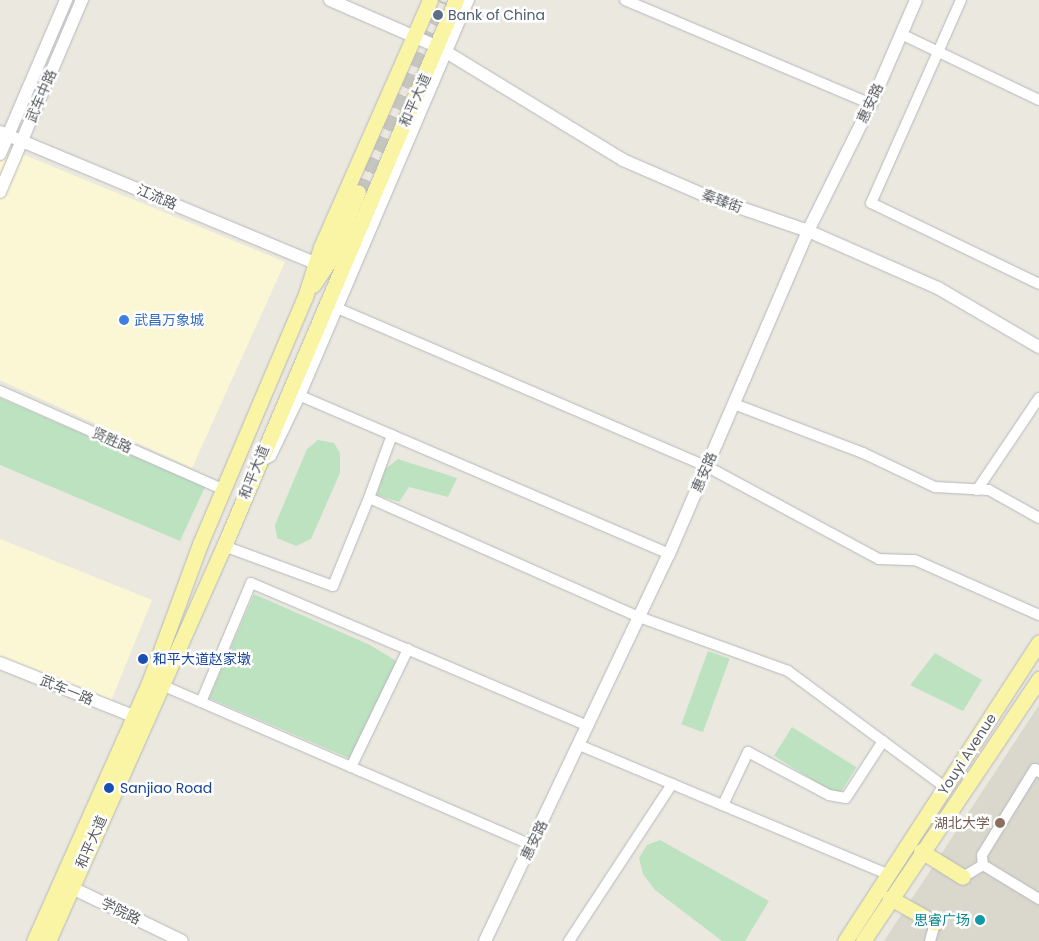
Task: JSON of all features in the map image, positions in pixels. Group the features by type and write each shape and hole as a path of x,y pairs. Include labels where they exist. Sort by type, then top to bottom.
{"main road":[{"name":"和平大道","path":"34,941 66,884 154,682 224,490 305,296 315,263 430,0"},
{"name":"和平大道","path":"48,941 66,884 134,716 154,682 224,546 258,464 294,393 442,50 456,0"},
{"path":"305,296 331,258 358,192"},
{"name":"Youyi Avenue","path":"844,941 1039,642"},
{"name":"Youyi Avenue","path":"863,941 921,851 961,798 1039,679"},
{"path":"921,851 962,877"},
{"path":"890,898 935,923"}],"street":[{"name":"武车中路","path":"0,154 4,134 66,0"},
{"name":"武车中路","path":"0,192 82,0"},
{"name":"秦臻街","path":"330,0 442,50 623,160 706,196 808,231 951,295 1039,347"},
{"path":"469,0 442,50 337,308 294,393 669,554"},
{"path":"625,0 871,104"},
{"name":"惠安路","path":"485,941 669,554 808,231 871,104 916,0"},
{"path":"961,0 940,53 871,203 1039,284"},
{"path":"901,34 1039,100"},
{"name":"江流路","path":"4,134 315,263"},
{"path":"337,308 706,466 879,559 915,560 1039,615"},
{"name":"贤胜路","path":"0,390 224,490"},
{"path":"977,490 1039,398"},
{"path":"734,404 863,453 935,486 990,490 1039,518"},
{"path":"224,546 333,586 369,498 392,435"},
{"path":"369,498 639,617 788,671 945,787"},
{"path":"201,702 251,583 588,726"},
{"path":"351,767 408,650"},
{"name":"武车一路","path":"0,663 134,716"},
{"path":"154,682 532,844"},
{"path":"723,805 748,752 829,795 846,798 882,741"},
{"path":"579,745 888,874"},
{"path":"983,865 982,855 1035,769 1039,772"},
{"path":"569,941 672,784"},
{"path":"962,877 983,865"},
{"path":"983,865 1039,900"},
{"name":"学院路","path":"66,884 182,941"},
{"path":"930,941 935,923"}],"shaded area":[{"name":"武昌万象城","path":"0,145 285,262 192,468 0,380"},
{"path":"0,539 152,600 111,701 0,657"},
{"name":"湖北大学","path":"1039,705 1039,941 884,941"}],"green space":[{"path":"0,398 205,487 180,541 0,465"},
{"path":"318,440 334,443 340,453 340,473 311,539 296,546 277,538 275,525 307,449"},
{"path":"398,459 457,478 448,497 409,487 399,502 377,495 384,470"},
{"path":"254,594 370,645 398,662 351,759 209,698"},
{"path":"708,651 730,659 703,732 681,724"},
{"path":"935,653 982,680 963,711 910,685"},
{"path":"792,727 856,767 838,796 774,756"},
{"path":"660,840 769,901 745,941 722,941 655,890 643,874 639,858 647,845"}],"tunnel":[{"path":"358,192 441,0"}],"place":[{"name":"Bank of China","path":"438,15"},
{"name":"武昌万象城","path":"124,320"},
{"name":"和平大道赵家墩","path":"143,659"},
{"name":"Sanjiao Road","path":"109,788"},
{"name":"湖北大学","path":"1000,823"},
{"name":"思睿广场","path":"980,920"}]}
